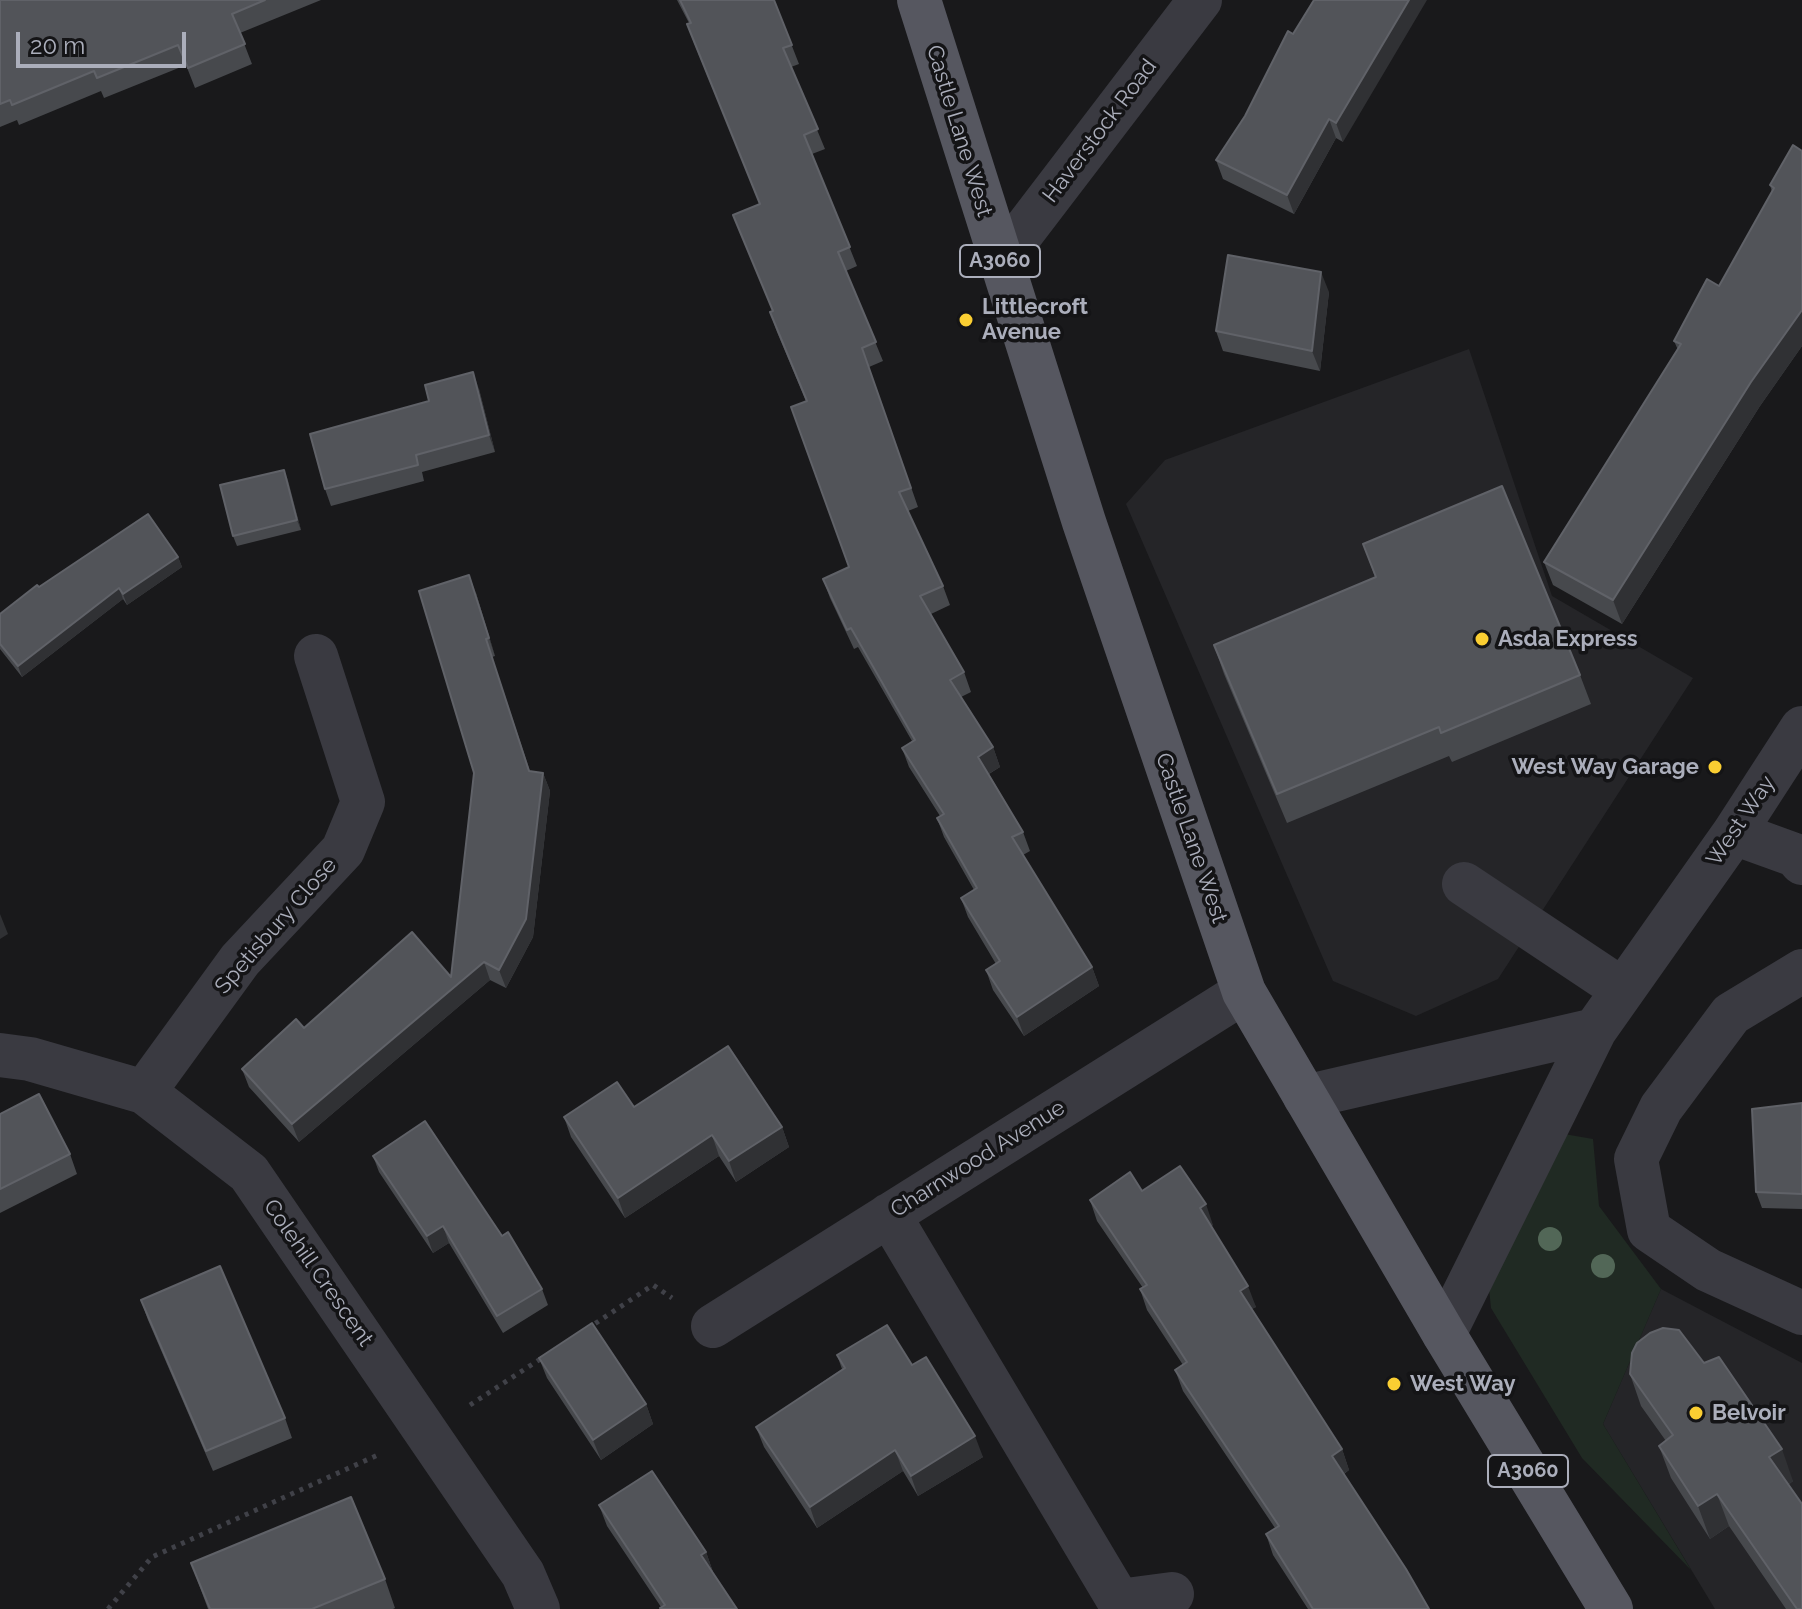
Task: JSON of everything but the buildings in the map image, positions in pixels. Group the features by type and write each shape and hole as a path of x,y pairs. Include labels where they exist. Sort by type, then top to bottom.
{"main road":[{"name":"Castle Lane West","path":"919,0 1084,522 1244,992 1444,1334 1611,1609"}],"street":[{"name":"Haverstock Road","path":"1000,262 1200,0"},
{"name":"Spetisbury Close","path":"144,1092 240,960 343,850 363,802 316,656"},
{"name":"West Way","path":"1444,1334 1595,1030 1734,833 1802,728"},
{"path":"1734,833 1795,855 1802,863"},
{"path":"1464,884 1623,990"},
{"path":"1802,971 1731,1014 1661,1108 1636,1159 1649,1230 1708,1270 1802,1313"},
{"name":"Charnwood Avenue","path":"713,1326 1244,992"},
{"path":"1305,1097 1595,1030"},
{"name":"Colehill Crescent","path":"0,1055 30,1059 144,1092 249,1173 523,1574 538,1609"},
{"path":"889,1215 1119,1601 1172,1594"}],"path":[{"path":"574,1337 653,1285 713,1326"},
{"path":"108,1609 152,1557 428,1433 547,1355"}],"shaded area":[{"path":"1469,349 1552,596 1693,678 1498,979 1416,1016 1333,981 1126,504 1165,460"},
{"path":"1564,1134 1593,1139 1599,1206 1661,1289 1603,1424 1691,1570 1582,1458 1491,1308 1487,1268"},
{"path":"1661,1289 1802,1363 1802,1609 1715,1609 1603,1424"}],"place":[{"name":"Littlecroft Avenue","path":"966,320"},
{"name":"Asda Express","path":"1482,639"},
{"name":"West Way Garage","path":"1715,767"},
{"name":"West Way","path":"1394,1384"},
{"name":"Belvoir","path":"1696,1413"}]}
